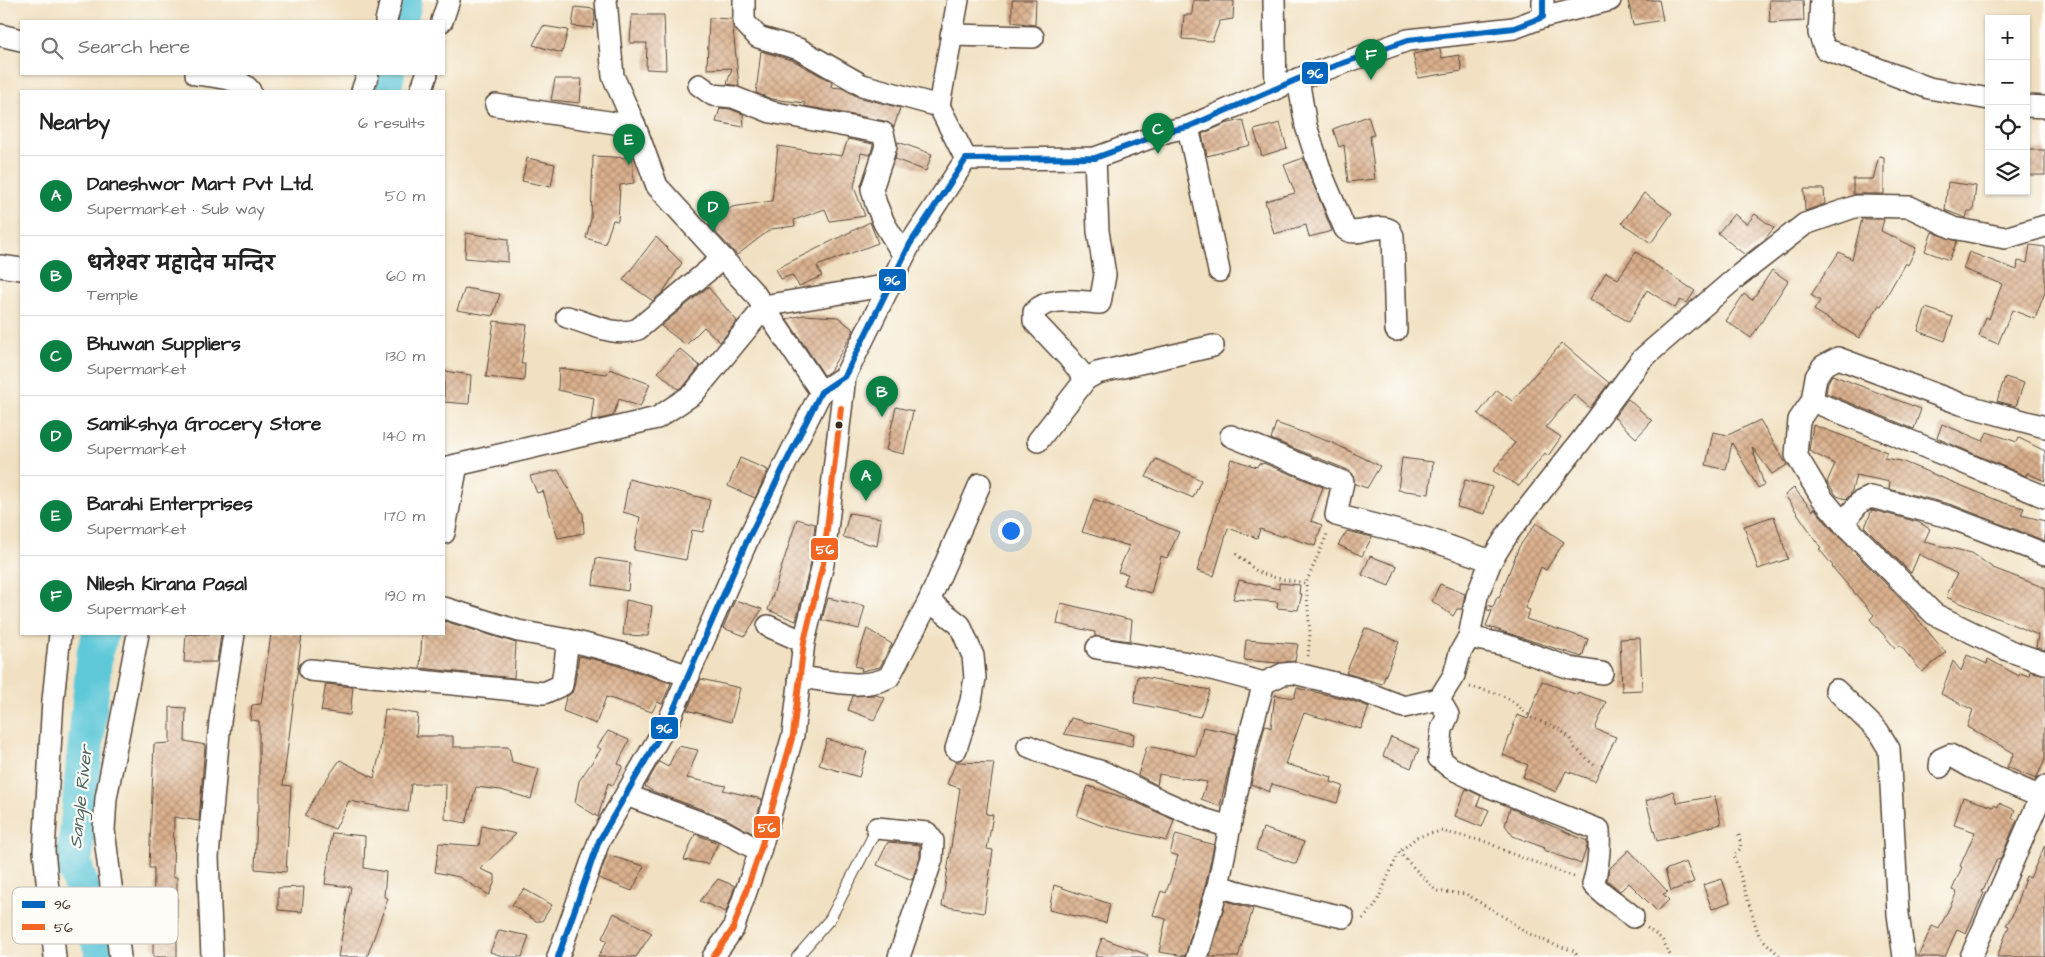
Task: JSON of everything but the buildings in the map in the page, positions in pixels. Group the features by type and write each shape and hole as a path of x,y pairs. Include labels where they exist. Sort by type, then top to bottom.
{"street":[{"path":"386,20 391,0"},
{"path":"442,20 449,0"},
{"path":"606,0 613,76 635,126 657,186 755,294 821,392"},
{"path":"744,0 744,22 758,37 799,49 862,85 939,106"},
{"path":"958,0 939,106 966,159"},
{"path":"1274,0 1276,89"},
{"path":"966,159 1094,158 1188,126 1298,79 1408,40 1514,28 1542,8 1610,0"},
{"path":"1822,0 1819,33 1825,49 1929,88 1985,98"},
{"path":"0,35 20,40"},
{"path":"952,35 1033,37"},
{"path":"202,75 240,82 249,90"},
{"path":"362,90 368,75"},
{"path":"422,90 427,75"},
{"path":"1298,79 1306,126 1322,175 1345,229 1350,232 1384,227 1390,230 1393,236 1396,330"},
{"path":"699,85 712,95 733,97 771,112 883,133 886,146 872,189 884,223 904,256"},
{"path":"496,105 635,126"},
{"path":"2030,106 2045,107"},
{"path":"1188,126 1219,271"},
{"path":"1086,379 1034,321 1034,312 1040,306 1056,301 1100,303 1105,275 1098,231 1094,158"},
{"path":"713,957 733,929 760,851 793,735 804,642 822,564 845,376 910,244 966,159"},
{"path":"1097,648 1189,663 1264,683 1284,674 1294,673 1354,688 1404,707 1439,698 1454,675 1460,653 1469,637 1477,596 1491,561 1509,532 1642,359 1738,276 1805,224 1857,206 1910,207 1953,228 2005,238 2045,226"},
{"path":"567,317 628,333 638,329 723,258"},
{"path":"0,266 20,270"},
{"path":"445,522 450,466 657,418 693,394 764,307 890,285"},
{"path":"1038,441 1086,379 1097,373 1213,346"},
{"path":"2045,427 1961,404 1838,358 1823,366 1816,377 1812,401 1799,420 1796,455 1822,498 1843,523 1934,614 2010,651 2045,663"},
{"path":"558,957 600,841 669,720 746,544 821,392 845,376"},
{"path":"1812,401 2045,497"},
{"path":"1231,436 1343,482 1336,516 1425,538 1491,561"},
{"path":"799,677 863,684 878,683 888,677 929,601 980,484"},
{"path":"1843,523 1860,502 1872,497 1949,516 2045,554"},
{"path":"929,601 960,625 973,656 975,678 971,700 956,749"},
{"path":"445,608 518,631 568,640 620,653 689,676"},
{"path":"768,626 804,642"},
{"path":"48,887 44,851 50,740 60,635"},
{"path":"111,887 104,830 106,798 138,635"},
{"path":"212,957 208,857 220,721 234,635"},
{"path":"1469,637 1505,645 1570,668 1602,673"},
{"path":"310,670 544,693 562,685 568,640"},
{"path":"1197,957 1218,886 1245,752 1264,683"},
{"path":"1836,690 1878,730 1890,749 1898,914 1904,957"},
{"path":"1439,698 1448,715 1442,729 1439,758 1451,768 1538,807 1599,830 1600,851 1593,884 1603,895 1633,917"},
{"path":"1028,746 1062,760 1103,772 1203,819 1230,827"},
{"path":"1940,767 1941,758 1950,756 1971,767 2043,792 1971,957"},
{"path":"626,795 721,830 760,851"},
{"path":"877,828 927,833 933,841 932,859 900,957"},
{"path":"1218,886 1343,917"},
{"path":"54,944 55,957"},
{"path":"118,944 120,957"}],"lane":[{"path":"797,957 830,919 877,828"}],"path":[{"path":"1306,677 1310,634 1306,583 1336,516"},
{"path":"1236,554 1258,572 1276,578 1306,583"},
{"path":"1454,675 1463,684 1506,698 1522,708 1532,718 1559,729 1569,737 1575,748 1596,767"},
{"path":"1343,917 1363,919 1375,906 1399,852 1418,837 1442,831 1487,842 1506,852 1593,884"},
{"path":"1739,835 1741,848 1734,855 1736,866 1744,884 1759,936 1781,957"},
{"path":"1399,852 1436,891 1466,894 1525,932 1575,951 1577,957"},
{"path":"1633,917 1662,939 1670,957"}],"waterway":[{"name":"Sangle River","path":"400,20 404,0"},
{"name":"Sangle River","path":"383,90 387,75"},
{"name":"Sangle River","path":"81,887 74,864 95,650 101,635"},
{"name":"Sangle River","path":"100,944 104,957"}],"transit line":[{"name":"96","path":"558,957 599,841 669,720 746,543 821,392 845,376 910,244 966,159 1095,158 1169,131 1188,127 1298,79 1408,40 1514,28 1543,17 1543,0"},
{"name":"56","path":"713,957 733,929 760,851 793,735 804,642 823,564 841,408"}],"place":[{"name":"Nilesh Kirana Pasal","path":"1371,80"},
{"name":"Bhuwan Suppliers","path":"1158,154"},
{"name":"Barahi Enterprises","path":"629,165"},
{"name":"Samikshya Grocery Store","path":"713,232"},
{"name":"धनेश्वर महादेव मन्दिर","path":"882,417"},
{"name":"Daneshwor Mart Pvt Ltd.","path":"866,501"}]}
